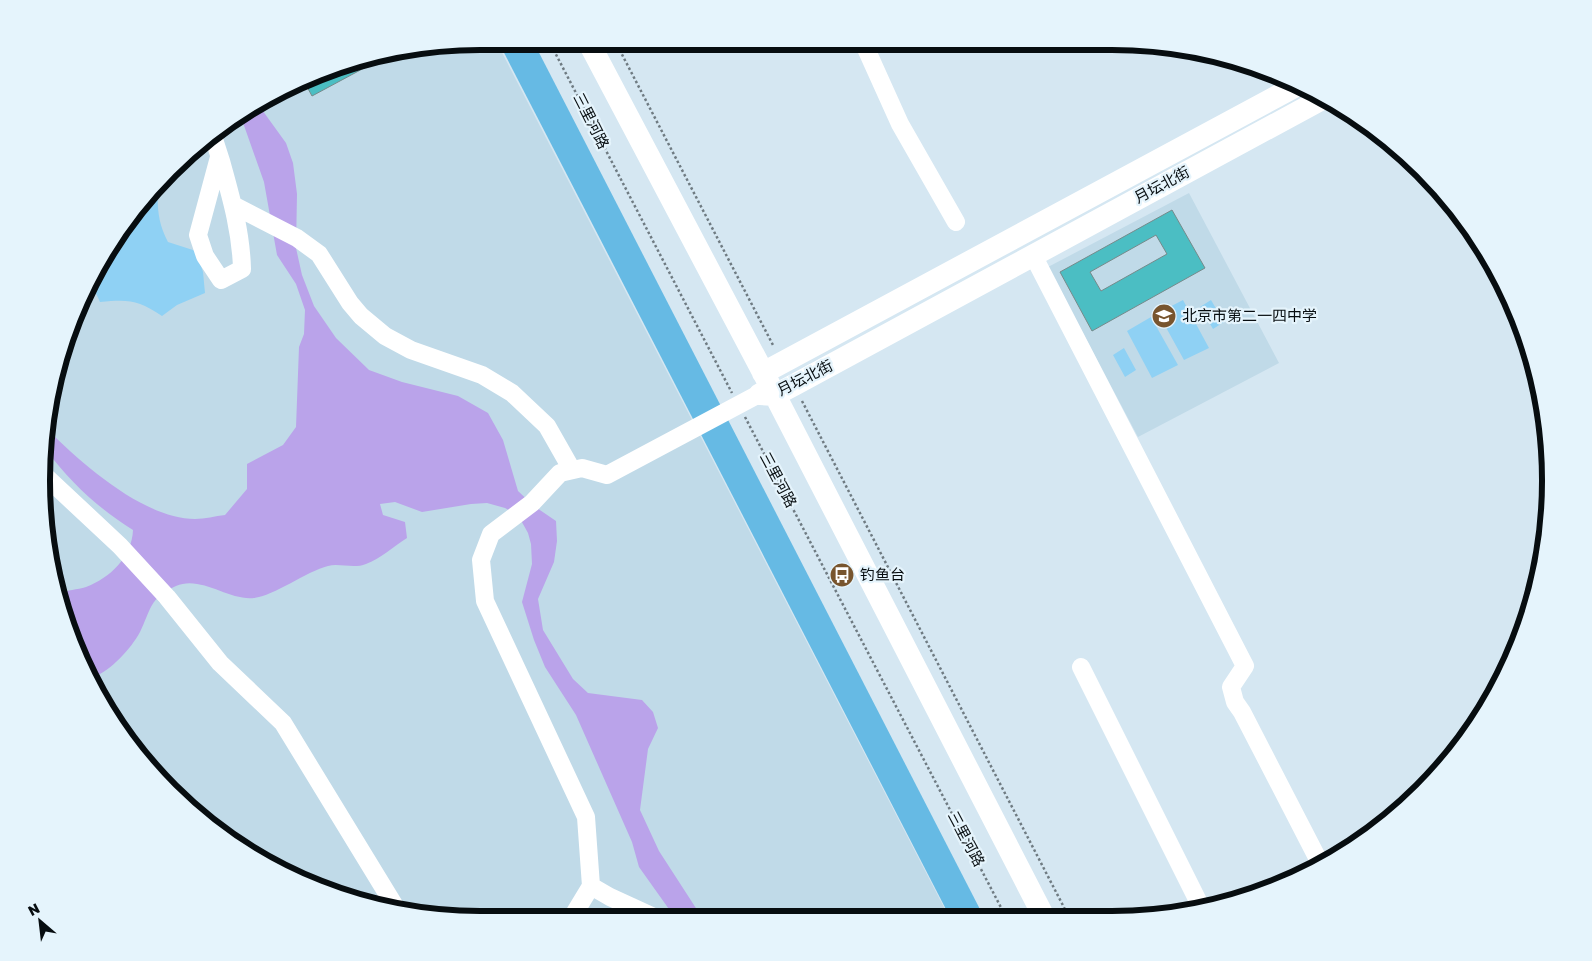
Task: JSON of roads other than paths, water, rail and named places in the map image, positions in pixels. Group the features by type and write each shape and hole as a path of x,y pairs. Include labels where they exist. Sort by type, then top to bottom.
{"main road":[{"name":"三里河路","path":"579,50 775,382 1026,911"},
{"name":"三里河路","path":"593,50 775,382 1041,911"},
{"name":"月坛北街","path":"775,382 1290,89"},
{"name":"月坛北街","path":"775,382 1033,255 1316,102"}],"street":[{"path":"867,50 900,124 956,222"},
{"path":"215,142 219,156 234,205 242,242 242,269 221,280 205,256 198,235 219,156"},
{"path":"234,205 297,238 319,254 350,303 361,316 385,336 412,350 482,375 512,393 547,426 572,470"},
{"path":"1033,255 1245,666 1231,687 1235,702 1242,712 1318,858"},
{"path":"576,911 591,886 586,817 485,601 481,560 491,534 532,502 560,473 582,468 607,476 739,405 775,382"},
{"path":"50,481 120,546 167,597 220,663 283,723 392,902"},
{"path":"1081,667 1199,902"},
{"path":"591,886 641,911"}],"place":[{"name":"北京市第二一四中学","path":"1164,316"},
{"name":"钓鱼台","path":"842,575"}]}
